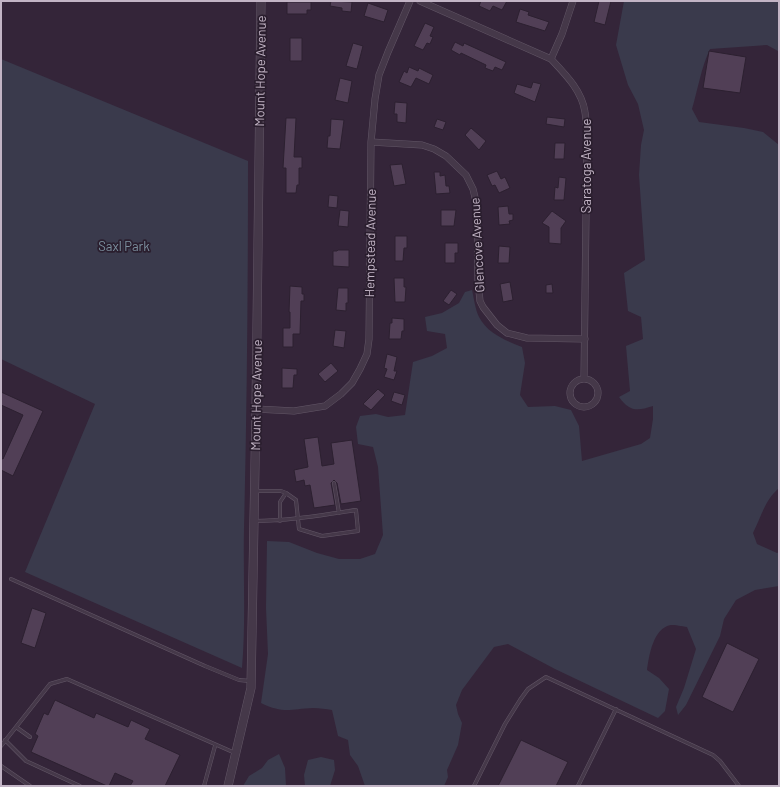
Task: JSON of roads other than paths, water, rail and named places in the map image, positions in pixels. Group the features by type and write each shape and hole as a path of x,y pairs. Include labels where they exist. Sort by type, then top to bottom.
{"street":[{"name":"Mount Hope Avenue","path":"228,786 251,688 261,1"},
{"name":"Hempstead Avenue","path":"256,409 294,411 325,406 341,394 352,383 367,354 371,142 374,99 379,75 410,1"},
{"name":"Saratoga Avenue","path":"420,1 551,59 567,76 580,94 585,111 587,131 584,379"},
{"path":"551,59 574,1"},
{"name":"Glencove Avenue","path":"371,142 422,145 434,149 446,156 466,175 473,189 477,206 478,281 480,301 498,325 507,333 527,338 585,339"},
{"path":"584,379 593,382 598,389 598,398 592,405 583,408 574,404 570,395 570,390 575,382 584,379"}],"lane":[{"path":"334,483 339,513"},
{"path":"254,521 280,521 298,519 356,510 358,531 322,536 299,529 298,519 296,500 286,493 255,491"},
{"path":"280,521 280,502 286,493"},
{"path":"11,579 205,666 239,680 251,681"},
{"path":"474,786 505,724 520,700 528,689 546,677 713,755 720,761 739,786"},
{"path":"1,746 50,684 67,679 215,746 236,753"},
{"path":"578,786 616,709"},
{"path":"16,727 30,737"},
{"path":"6,740 26,761 80,786"},
{"path":"204,786 215,746"},
{"path":"1,766 30,786"}],"park label":[{"name":"Saxl Park","path":"124,246"}]}
